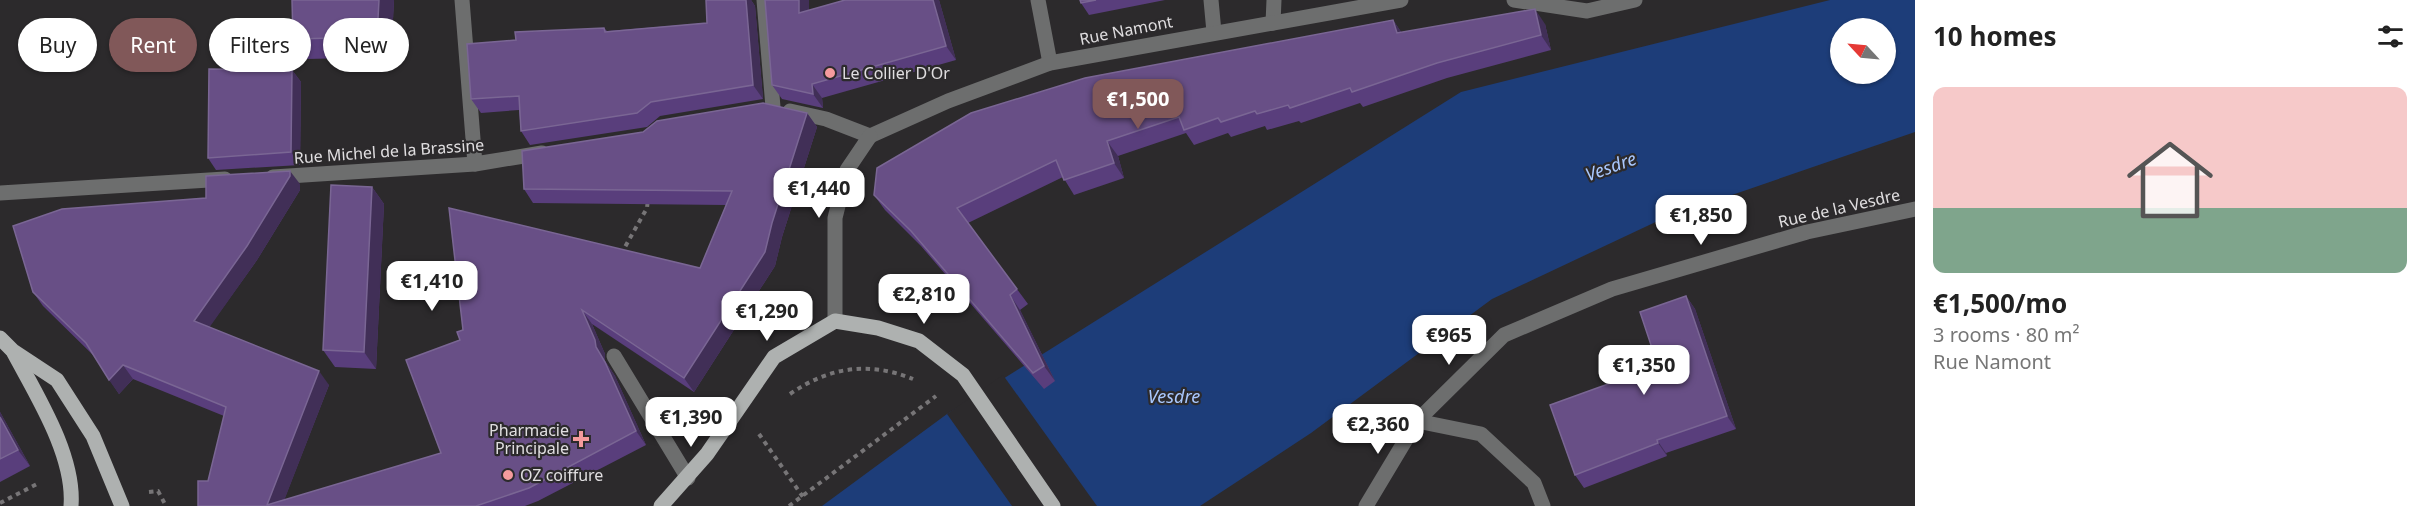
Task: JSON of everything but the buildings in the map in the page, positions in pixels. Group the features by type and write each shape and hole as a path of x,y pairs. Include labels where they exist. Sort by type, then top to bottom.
{"main road":[{"path":"661,506 707,454 774,357 835,321 878,328 919,341 963,375 1053,506"},
{"path":"0,338 13,351 57,380 77,408 104,458 122,506"},
{"path":"13,351 45,410 60,448 67,472 71,506"}],"street":[{"path":"462,0 475,164"},
{"path":"764,0 768,108 826,119 870,136 848,170 835,218 835,321"},
{"path":"1038,0 1050,63"},
{"path":"1211,0 1214,32"},
{"path":"1274,0 1274,23"},
{"name":"Rue Namont","path":"870,136 948,101 1050,63 1401,0"},
{"path":"1514,0 1587,11 1635,0"},
{"name":"Rue Michel de la Brassine","path":"261,177 475,164 557,151"},
{"path":"0,193 237,179"},
{"name":"Rue de la Vesdre","path":"1366,506 1417,421 1504,335 1612,289 1807,231 1915,209"},
{"path":"614,356 688,478"},
{"path":"1417,421 1481,434 1534,483 1543,506"}],"path":[{"path":"620,255 647,208 648,197"},
{"path":"785,397 804,384 832,371 864,369 896,373 915,380"},
{"path":"789,506 939,394 932,389"},
{"path":"753,439 762,425"},
{"path":"758,432 803,497"}],"water":[{"name":"Vesdre","path":"1830,0 1915,0 1915,132 1662,219 1492,299 1311,433 1200,506 822,506 947,414 1461,92"}],"pier":[{"path":"1003,375 1097,506 1012,506 947,414"}],"place":[{"name":"Le Collier D'Or","path":"830,73"},
{"name":"Pharmacie Principale","path":"581,439"},
{"name":"OZ coiffure","path":"508,475"}]}
